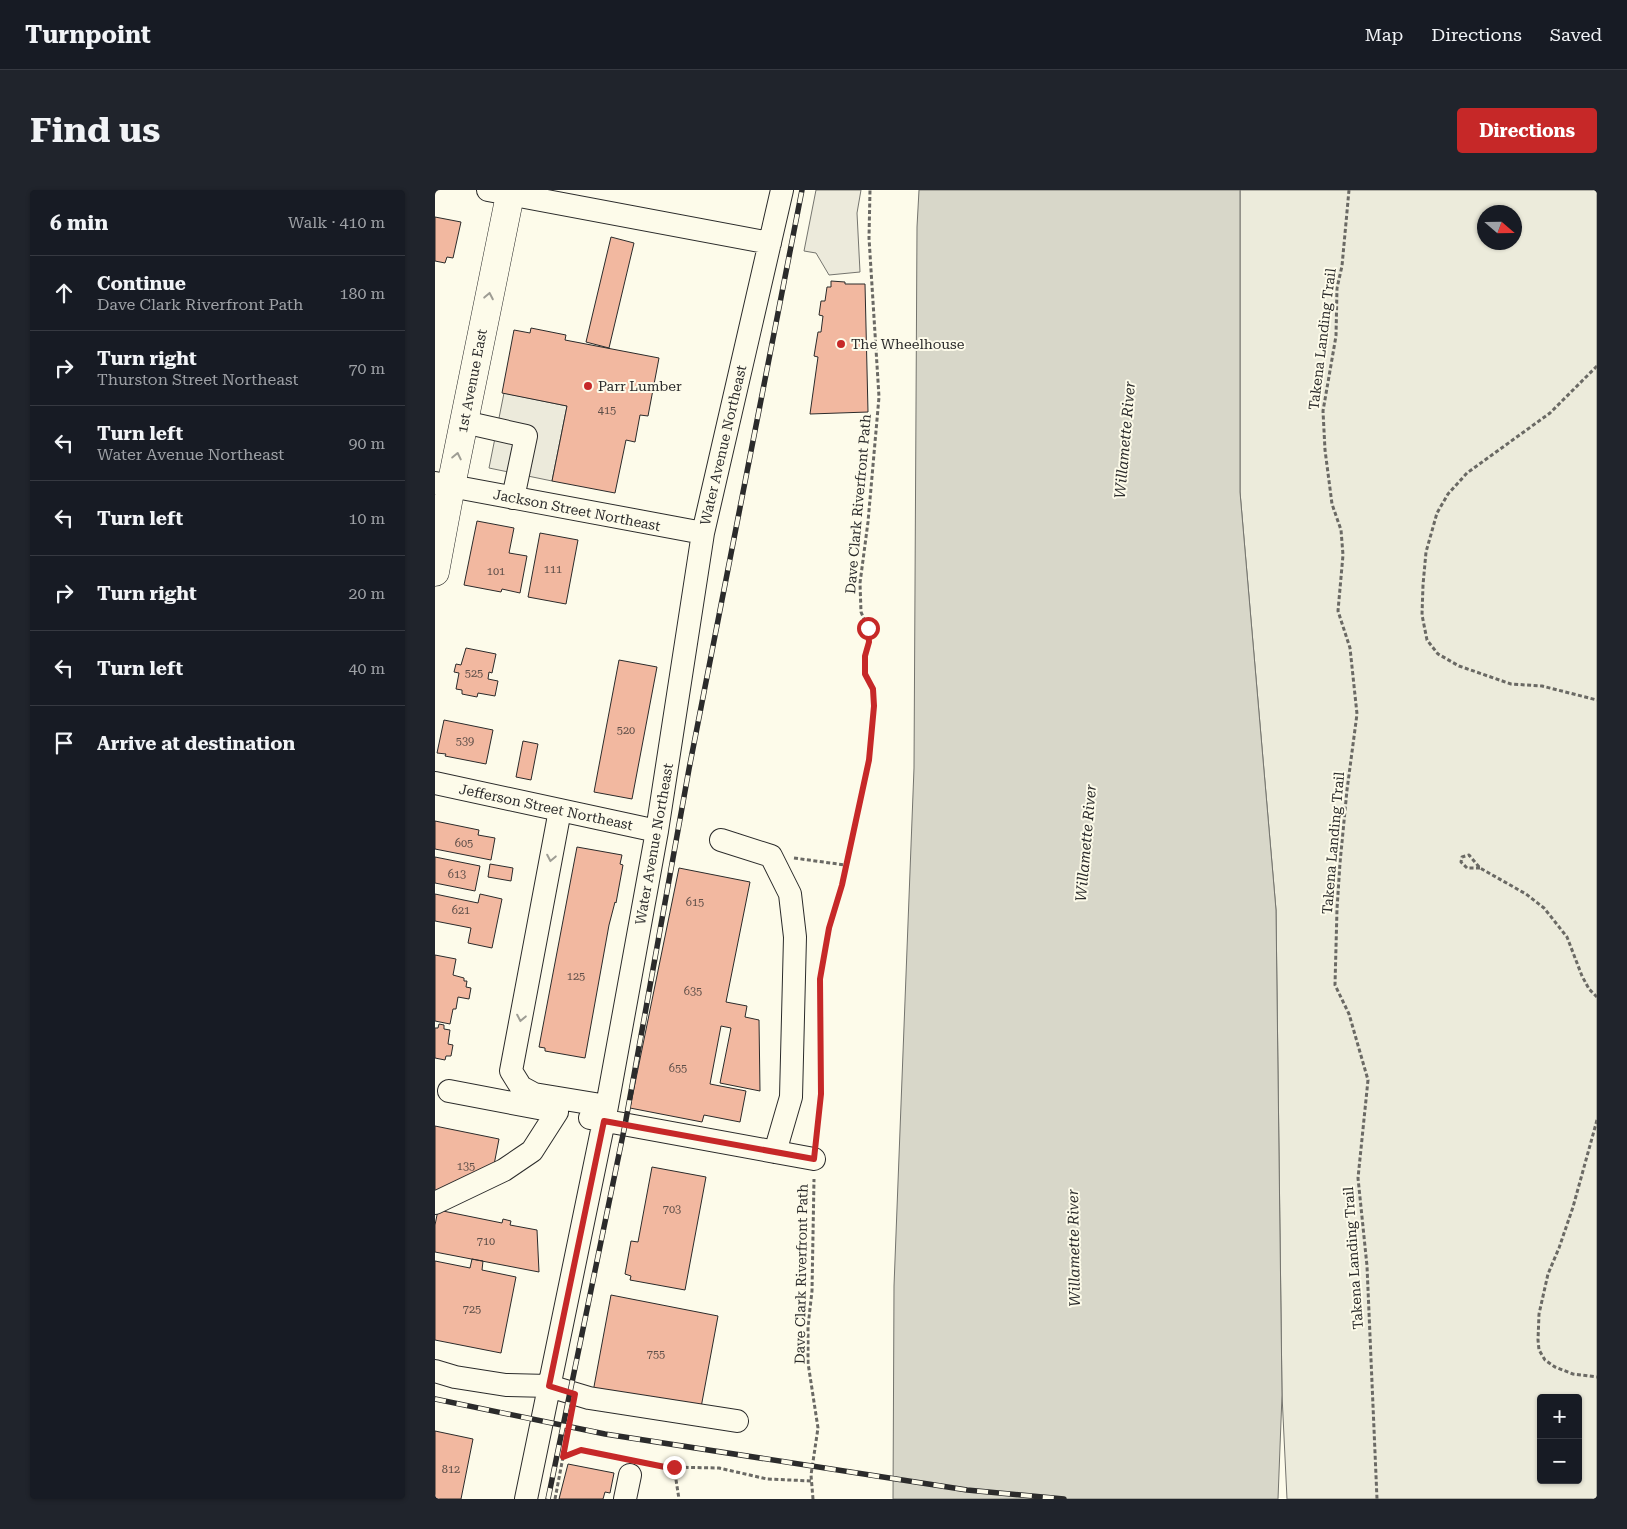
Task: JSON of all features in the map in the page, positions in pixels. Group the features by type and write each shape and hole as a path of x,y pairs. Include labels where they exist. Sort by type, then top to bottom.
{"main road":[{"name":"1st Avenue East","path":"435,572 443,485 464,422 503,191"}],"street":[{"name":"Water Avenue Northeast","path":"526,1499 606,1114 657,831 703,534 782,190"},
{"path":"503,191 770,243"},
{"path":"464,422 526,436 513,498"},
{"name":"Jackson Street Northeast","path":"443,485 703,534"},
{"name":"Jefferson Street Northeast","path":"435,783 657,831"},
{"path":"560,810 511,1071 521,1087 534,1094 606,1114 814,1159"},
{"path":"721,840 771,856 790,894 795,937 791,1097 775,1152"},
{"path":"449,1091 557,1112 606,1114"},
{"path":"435,1203 504,1170 532,1151 557,1112"},
{"path":"435,1371 506,1385 549,1386 589,1398 737,1421"},
{"path":"625,1499 632,1465"}],"path":[{"name":"Dave Clark Riverfront Path","path":"813,1499 814,1448 818,1428 808,1363 808,1326 812,1291 814,1159 821,1094 820,979 829,928 869,760 874,706 873,689 865,674 865,656 869,642 868,628 861,612 860,583 868,522 879,397 869,238 871,190"},
{"name":"Takena Landing Trail","path":"1349,190 1342,266 1337,288 1336,336 1323,411 1325,450 1332,504 1341,530 1343,555 1338,611 1350,648 1357,714 1340,863 1335,985 1349,1014 1368,1080 1358,1178 1367,1266 1377,1499"},
{"path":"1597,366 1550,413 1467,473 1448,494 1437,513 1426,552 1422,616 1427,640 1438,654 1459,666 1511,684 1542,686 1597,700"},
{"path":"1480,868 1467,868 1461,862 1462,857 1469,855 1480,868 1526,894 1544,908 1567,937 1582,976 1589,989 1597,997"},
{"path":"771,856 804,858 845,866"},
{"path":"1597,1120 1573,1207 1546,1280 1539,1314 1538,1340 1539,1350 1545,1360 1555,1367 1573,1374 1597,1378"},
{"path":"555,1499 575,1394"},
{"path":"563,1457 581,1450 632,1465 719,1468 767,1479 812,1481"},
{"path":"674,1467 679,1499"}],"shaded area":[{"path":"816,190 861,190 857,213 860,272 829,275 816,253 804,251"},
{"path":"1240,190 1597,190 1597,1499 1287,1499 1282,1395 1276,910 1240,492"},
{"path":"504,393 567,406 552,481 489,468"}],"water":[{"name":"Willamette River","path":"919,190 1240,190 1240,492 1276,910 1282,1395 1278,1499 893,1499 894,1286 914,768 917,227"}],"building":[{"path":"435,217 461,222 453,258 447,257 445,263 435,261"},
{"path":"611,237 634,243 609,348 586,342"},
{"name":"The Wheelhouse","path":"831,281 845,282 845,284 865,284 868,412 810,414 818,357 814,356 818,332 821,332 823,316 819,315 821,301 825,301 827,287 831,287"},
{"path":"531,328 566,335 565,340 659,358 648,416 640,415 635,442 626,440 615,493 552,481 567,406 502,393 514,330 530,333"},
{"path":"477,521 514,528 509,553 527,556 520,593 502,589 501,592 464,585"},
{"path":"540,533 578,540 566,604 528,597"},
{"path":"466,648 496,654 492,673 489,672 488,679 498,681 495,696 478,693 477,697 462,694 462,690 456,689 459,673 454,672 456,664 461,665"},
{"path":"619,660 657,667 632,799 594,792"},
{"path":"444,720 493,730 486,764 437,753"},
{"path":"523,741 538,744 531,780 516,777"},
{"path":"435,821 479,830 478,835 495,838 491,860 435,849"},
{"path":"577,847 622,855 620,864 623,865 616,903 609,925 585,1058 545,1051 545,1048 539,1047"},
{"path":"435,857 480,866 475,891 435,883"},
{"path":"490,864 513,868 511,881 488,877"},
{"path":"679,868 750,882 726,1002 747,1006 745,1017 759,1020 760,1091 720,1083 731,1028 721,1026 710,1084 746,1091 740,1122 704,1115 702,1122 630,1108"},
{"path":"435,894 478,903 480,894 502,899 492,948 468,943 471,928 435,921"},
{"path":"435,955 456,959 453,975 464,978 464,981 467,981 466,987 471,988 469,999 458,997 450,1024 435,1021"},
{"path":"439,1024 444,1025 444,1029 450,1030 448,1044 453,1045 451,1056 446,1056 445,1060 435,1058 435,1028 438,1028"},
{"path":"435,1126 499,1139 493,1170 435,1200"},
{"path":"652,1167 706,1177 685,1290 630,1280 631,1276 625,1274 631,1241 638,1242"},
{"path":"438,1210 502,1223 503,1219 511,1221 510,1225 537,1230 539,1272 435,1252 435,1225"},
{"path":"472,1259 483,1261 482,1270 516,1277 501,1353 435,1340 435,1261 470,1268"},
{"path":"611,1295 718,1316 700,1413 593,1392"},
{"path":"435,1431 473,1439 461,1499 435,1499"},
{"path":"568,1464 614,1473 610,1493 605,1492 603,1499 559,1499"}],"railway":[{"path":"548,1499 625,1125 689,769 802,190"},
{"path":"435,1399 605,1434 967,1490 1064,1499"}],"place":[{"name":"The Wheelhouse","path":"841,344"},
{"name":"Parr Lumber","path":"588,386"}],"route":[{"path":"674,1467 665,1467 581,1450 563,1457 575,1394 549,1386 604,1121 814,1159 821,1094 820,979 829,928 842,885 869,760 874,706 873,689 865,674 865,656 869,642 868,628"}]}
